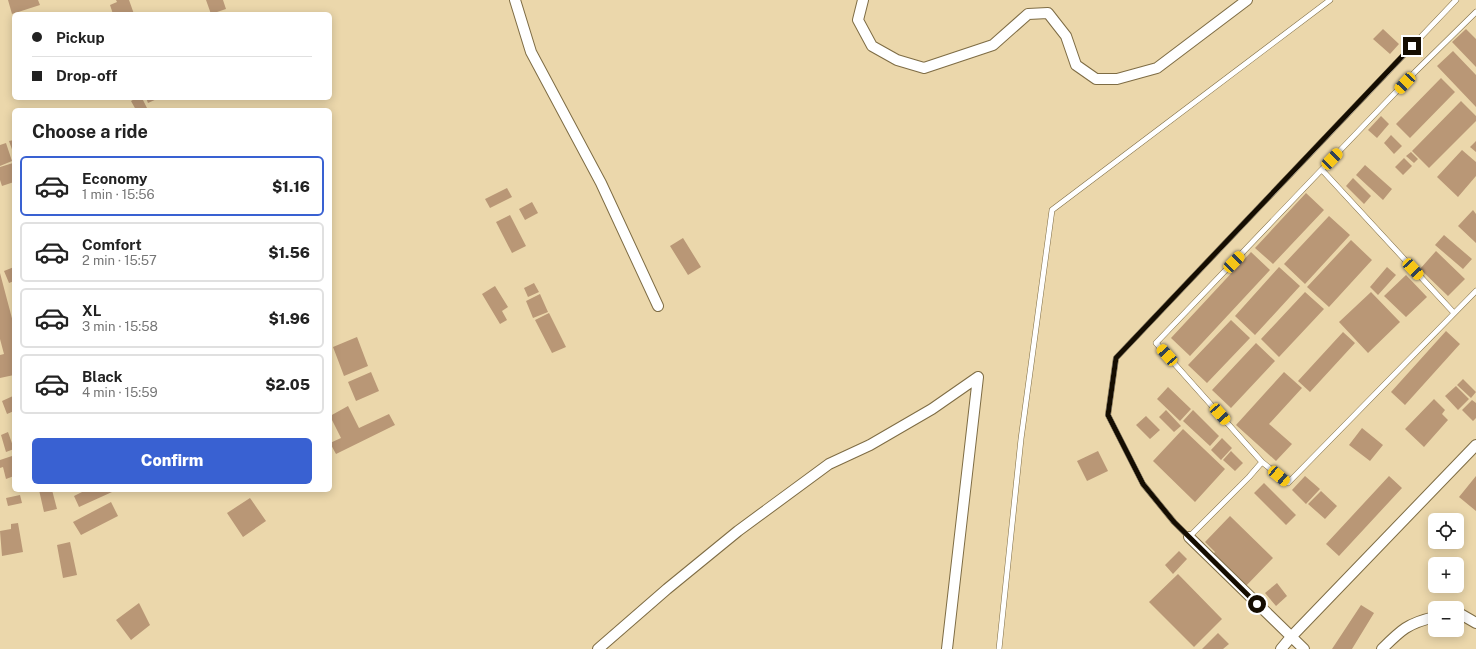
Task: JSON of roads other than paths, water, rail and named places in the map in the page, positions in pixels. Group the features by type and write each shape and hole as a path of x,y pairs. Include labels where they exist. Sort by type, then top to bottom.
{"street":[{"path":"515,0 531,52 601,183 658,306"},
{"path":"863,0 858,20 872,46 896,60 924,68 993,45 1028,14 1048,13 1066,36 1076,65 1096,79 1117,79 1157,68 1247,0"},
{"path":"598,649 667,589 738,531 829,464 882,438 932,409 978,377 947,649"},
{"path":"1281,649 1476,445"},
{"path":"1189,537 1304,649"},
{"path":"1464,616 1476,623"},
{"path":"1382,649 1400,630 1419,621 1428,619"}],"lane":[{"path":"999,649 1021,439 1052,210 1330,0"},
{"path":"1262,462 1189,537 1174,522 1143,484 1108,415 1116,358 1456,0"},
{"path":"1476,12 1415,72 1156,343 1262,462 1288,483 1476,291"},
{"path":"1322,170 1454,313"}]}
